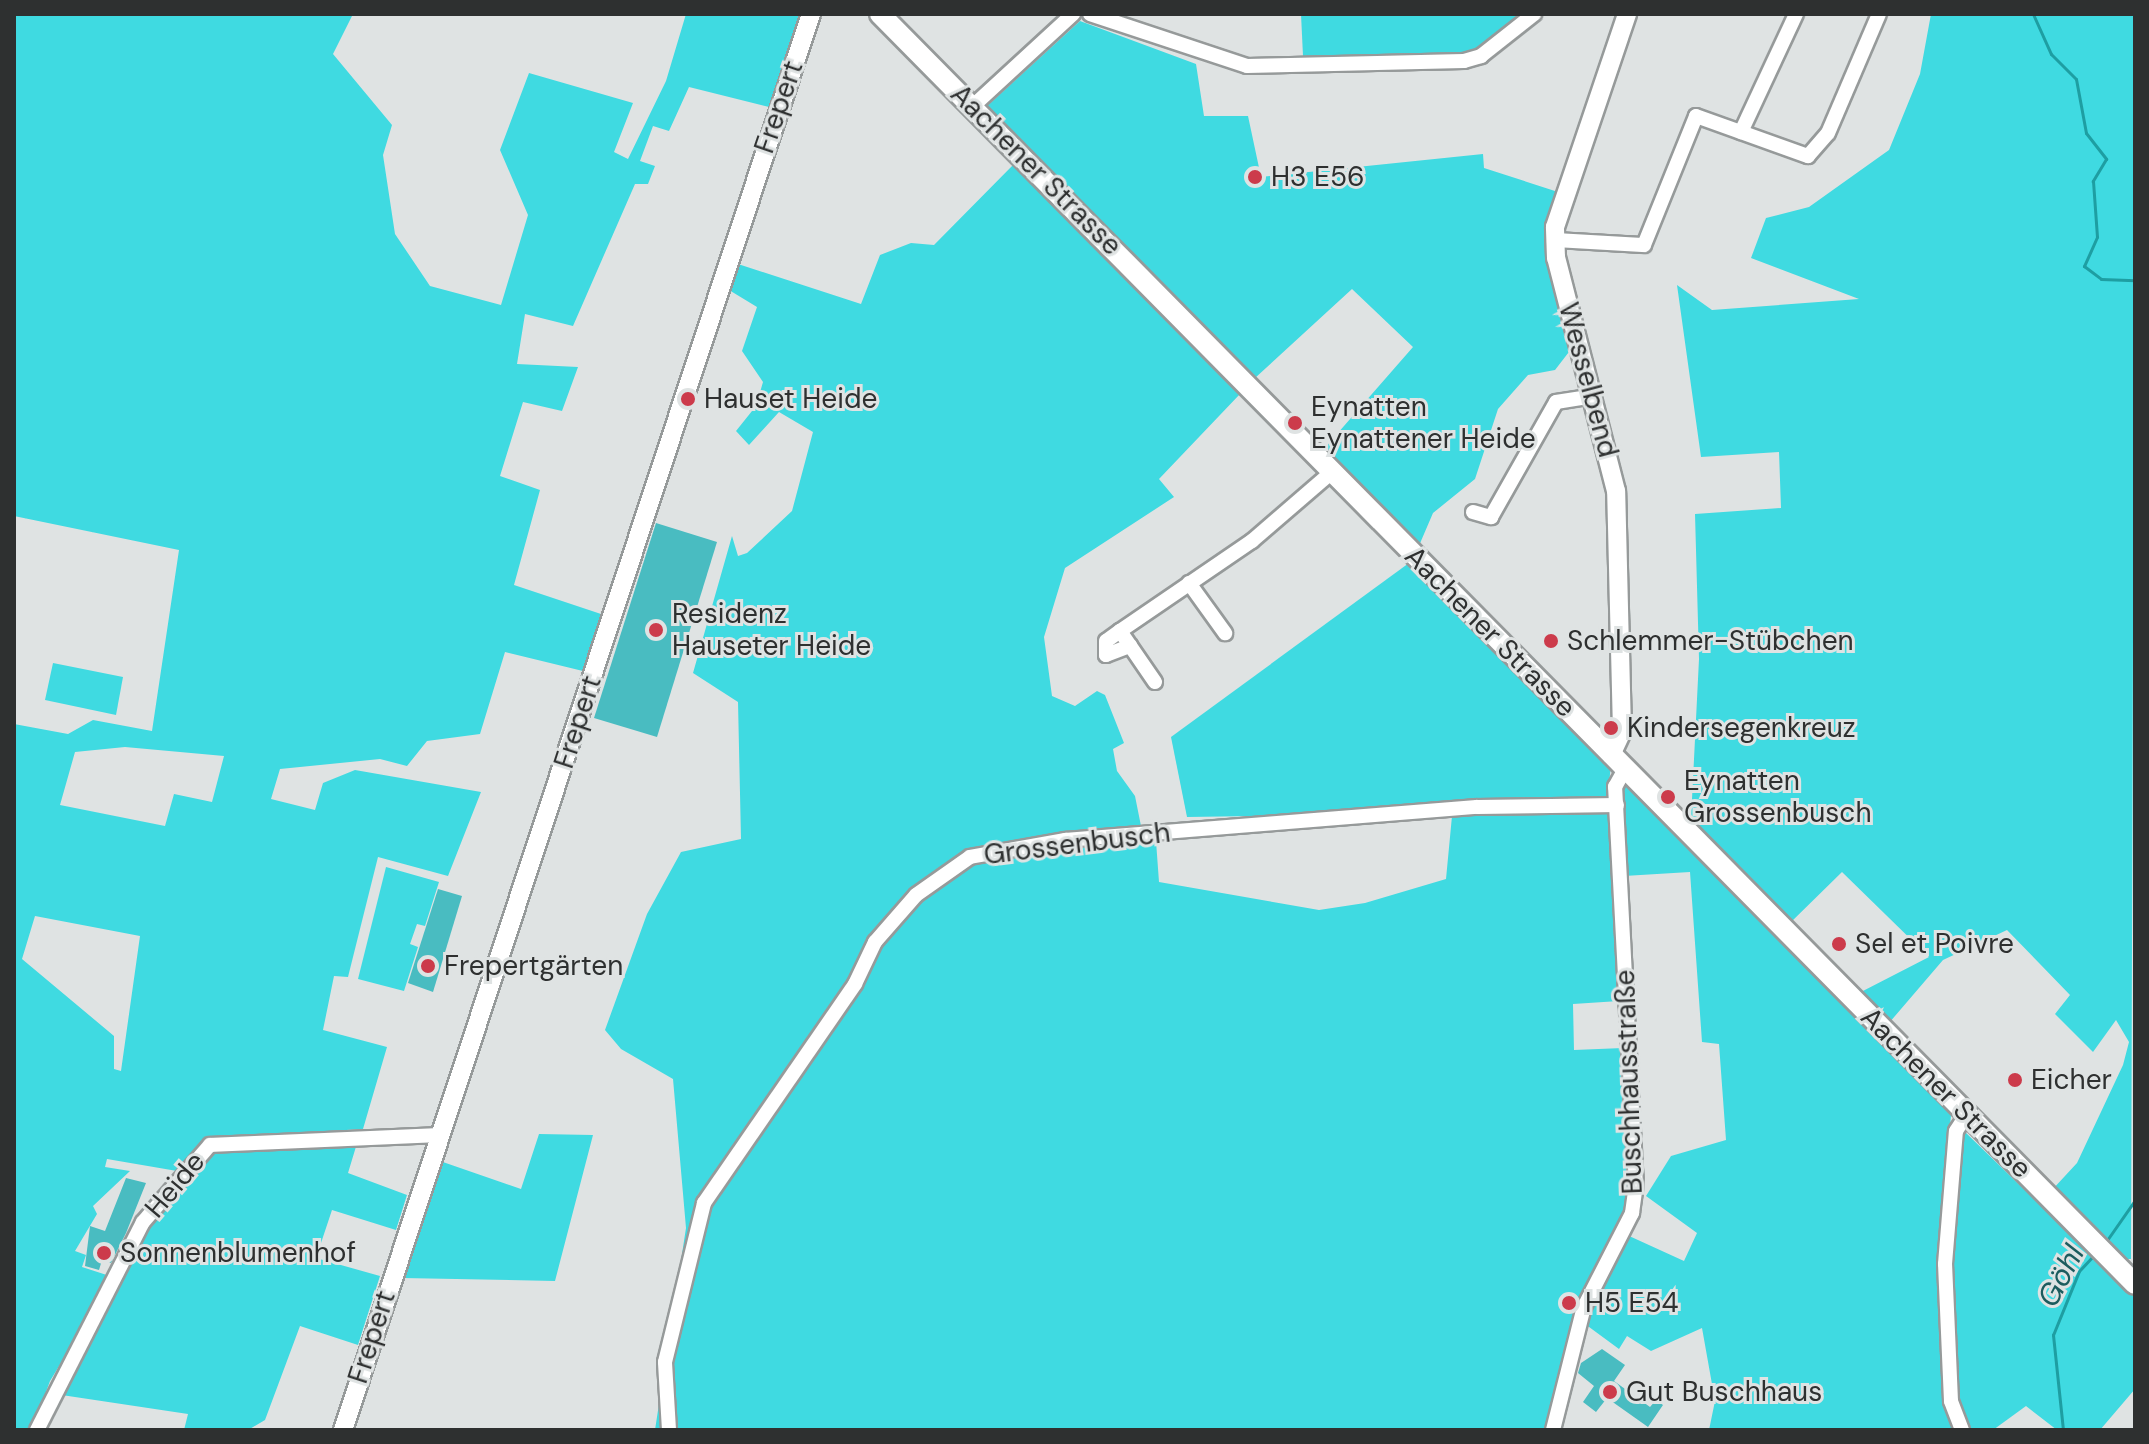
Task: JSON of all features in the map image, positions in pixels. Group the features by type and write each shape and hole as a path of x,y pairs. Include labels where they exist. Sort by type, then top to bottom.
{"main road":[{"name":"Aachener Strasse","path":"880,14 2135,1284"}],"street":[{"name":"Frepert","path":"343,1430 811,14"},
{"path":"973,106 1073,14"},
{"path":"1090,14 1247,66 1464,61 1481,56 1534,14"},
{"name":"Wesselbend","path":"1618,762 1622,731 1616,491 1554,240 1570,169 1627,14"},
{"path":"1741,132 1796,14"},
{"path":"1554,240 1644,245 1696,116 1808,156 1818,148 1879,14"},
{"path":"1473,512 1491,517 1556,402 1594,396"},
{"path":"1130,646 1106,655 1106,641 1252,541 1332,472"},
{"path":"1189,583 1225,633"},
{"path":"1120,631 1155,682"},
{"name":"Buschhausstraße","path":"1553,1430 1584,1307 1632,1213 1636,1186 1617,805 1618,762"},
{"name":"Grossenbusch","path":"669,1430 665,1362 704,1203 855,984 875,942 916,895 970,857 1065,840 1477,807 1617,805"},
{"path":"1962,1430 1951,1401 1945,1264 1956,1131 1967,1114"},
{"name":"Heide","path":"37,1430 143,1222 210,1145 439,1135"}],"shaded area":[{"path":"14,14 353,14 333,54 392,125 383,155 395,234 430,286 501,305 528,215 500,150 529,73 633,103 614,152 628,159 666,81 686,14 800,14 769,107 689,87 669,131 653,126 640,161 655,166 648,184 635,184 573,326 525,314 517,364 578,367 562,411 523,402 500,476 540,490 514,585 604,615 587,672 505,652 480,734 427,741 407,766 380,759 280,769 271,799 315,810 323,783 355,770 481,792 448,876 378,857 348,977 334,976 323,1030 387,1047 363,1129 213,1138 177,1171 107,1159 105,1167 130,1171 93,1206 97,1214 75,1251 86,1255 82,1267 113,1277 50,1381 32,1430 14,1430 14,724 68,734 93,720 152,731 179,550 14,516","holes":["125,747 224,756 212,802 174,794 165,826 60,805 75,752","35,916 140,936 121,1071 114,1069 114,1036 22,959"]},
{"path":"1301,14 1534,14 1477,54 1303,56"},
{"path":"1931,14 2135,14 2131,1259 2121,1259 2052,1190 2077,1163 2123,1065 2129,1042 2116,1020 2093,1052 2055,1014 2070,995 2007,930 1943,960 1889,1023 1859,993 1929,957 1842,872 1789,924 1691,819 1699,659 1695,514 1781,508 1779,452 1701,457 1677,285 1712,310 1859,299 1751,258 1766,218 1809,207 1889,150 1920,74"},
{"path":"1080,21 1196,64 1204,116 1248,116 1261,177 1483,154 1484,168 1558,192 1572,348 1555,370 1528,375 1498,409 1475,479 1433,513 1418,548 1323,450 1413,347 1352,289 1255,378 986,107"},
{"path":"1013,165 1240,394 1159,479 1174,497 1065,568 1044,637 1052,696 1075,706 1097,691 1105,695 1124,743 1113,749 1117,771 1135,796 1141,826 1156,841 1159,882 1319,910 1365,903 1446,879 1452,816 1604,806 1609,813 1619,1001 1573,1004 1574,1050 1623,1048 1628,1196 1547,1430 655,1430 686,1228 673,1079 621,1049 605,1030 647,914 681,852 741,839 738,702 693,673 732,536 738,556 747,553 792,511 813,432 779,412 749,445 736,431 756,406 763,382 742,351 757,307 729,290 738,264 861,304 880,255 911,243 934,245"},
{"path":"1409,563 1611,763 1608,797 1452,813 1187,817 1171,737"},
{"path":"53,663 123,677 116,715 45,700"},
{"path":"1622,780 1951,1115 1938,1285 1946,1409 1958,1430 1709,1430 1715,1401 1702,1328 1651,1351 1627,1336 1619,1349 1585,1324 1627,1235 1684,1261 1697,1233 1646,1196 1671,1156 1726,1140 1719,1044 1702,1042 1690,872 1624,876"},
{"path":"386,867 439,882 425,926 417,924 410,944 418,947 404,991 358,979"},
{"path":"1964,1131 2135,1297 2135,1389 2100,1430 2057,1430 2026,1406 1993,1430 1968,1430 1957,1411 1950,1246"},
{"path":"539,1134 593,1135 555,1281 402,1278 440,1161 521,1189"},
{"path":"358,1140 348,1173 407,1195 396,1230 332,1210 316,1258 380,1276 358,1345 300,1326 265,1420 248,1430 184,1430 188,1414 55,1394 157,1214 214,1149"}],"building":[{"name":"Residenz Hauseter Heide","path":"656,523 717,542 657,737 594,718"},
{"path":"438,889 462,896 433,992 408,983"},
{"path":"126,1178 146,1183 126,1233 111,1263 102,1260 99,1270 85,1266 90,1226 105,1231"},
{"name":"Gut Buschhaus","path":"1602,1349 1625,1365 1614,1381 1650,1407 1656,1400 1663,1405 1648,1427 1607,1398 1596,1412 1583,1402 1594,1386 1578,1373 1581,1363"}],"waterway":[{"name":"Göhl","path":"2033,14 2051,54 2076,79 2086,133 2106,159 2093,181 2097,237 2084,266 2101,279 2135,280"},
{"name":"Göhl","path":"2105,1243 2135,1200"},
{"name":"Göhl","path":"2063,1430 2053,1335 2079,1271 2095,1254"}],"place":[{"name":"H3 E56","path":"1255,177"},
{"name":"Hauset Heide","path":"688,399"},
{"name":"Eynatten Eynattener Heide","path":"1295,423"},
{"name":"Residenz Hauseter Heide","path":"656,630"},
{"name":"Schlemmer-Stübchen","path":"1551,641"},
{"name":"Kindersegenkreuz","path":"1611,728"},
{"name":"Eynatten Grossenbusch","path":"1668,797"},
{"name":"Sel et Poivre","path":"1839,944"},
{"name":"Frepertgärten","path":"428,966"},
{"name":"Eicher","path":"2015,1080"},
{"name":"Sonnenblumenhof","path":"104,1253"},
{"name":"H5 E54","path":"1569,1303"},
{"name":"Gut Buschhaus","path":"1610,1392"}]}
